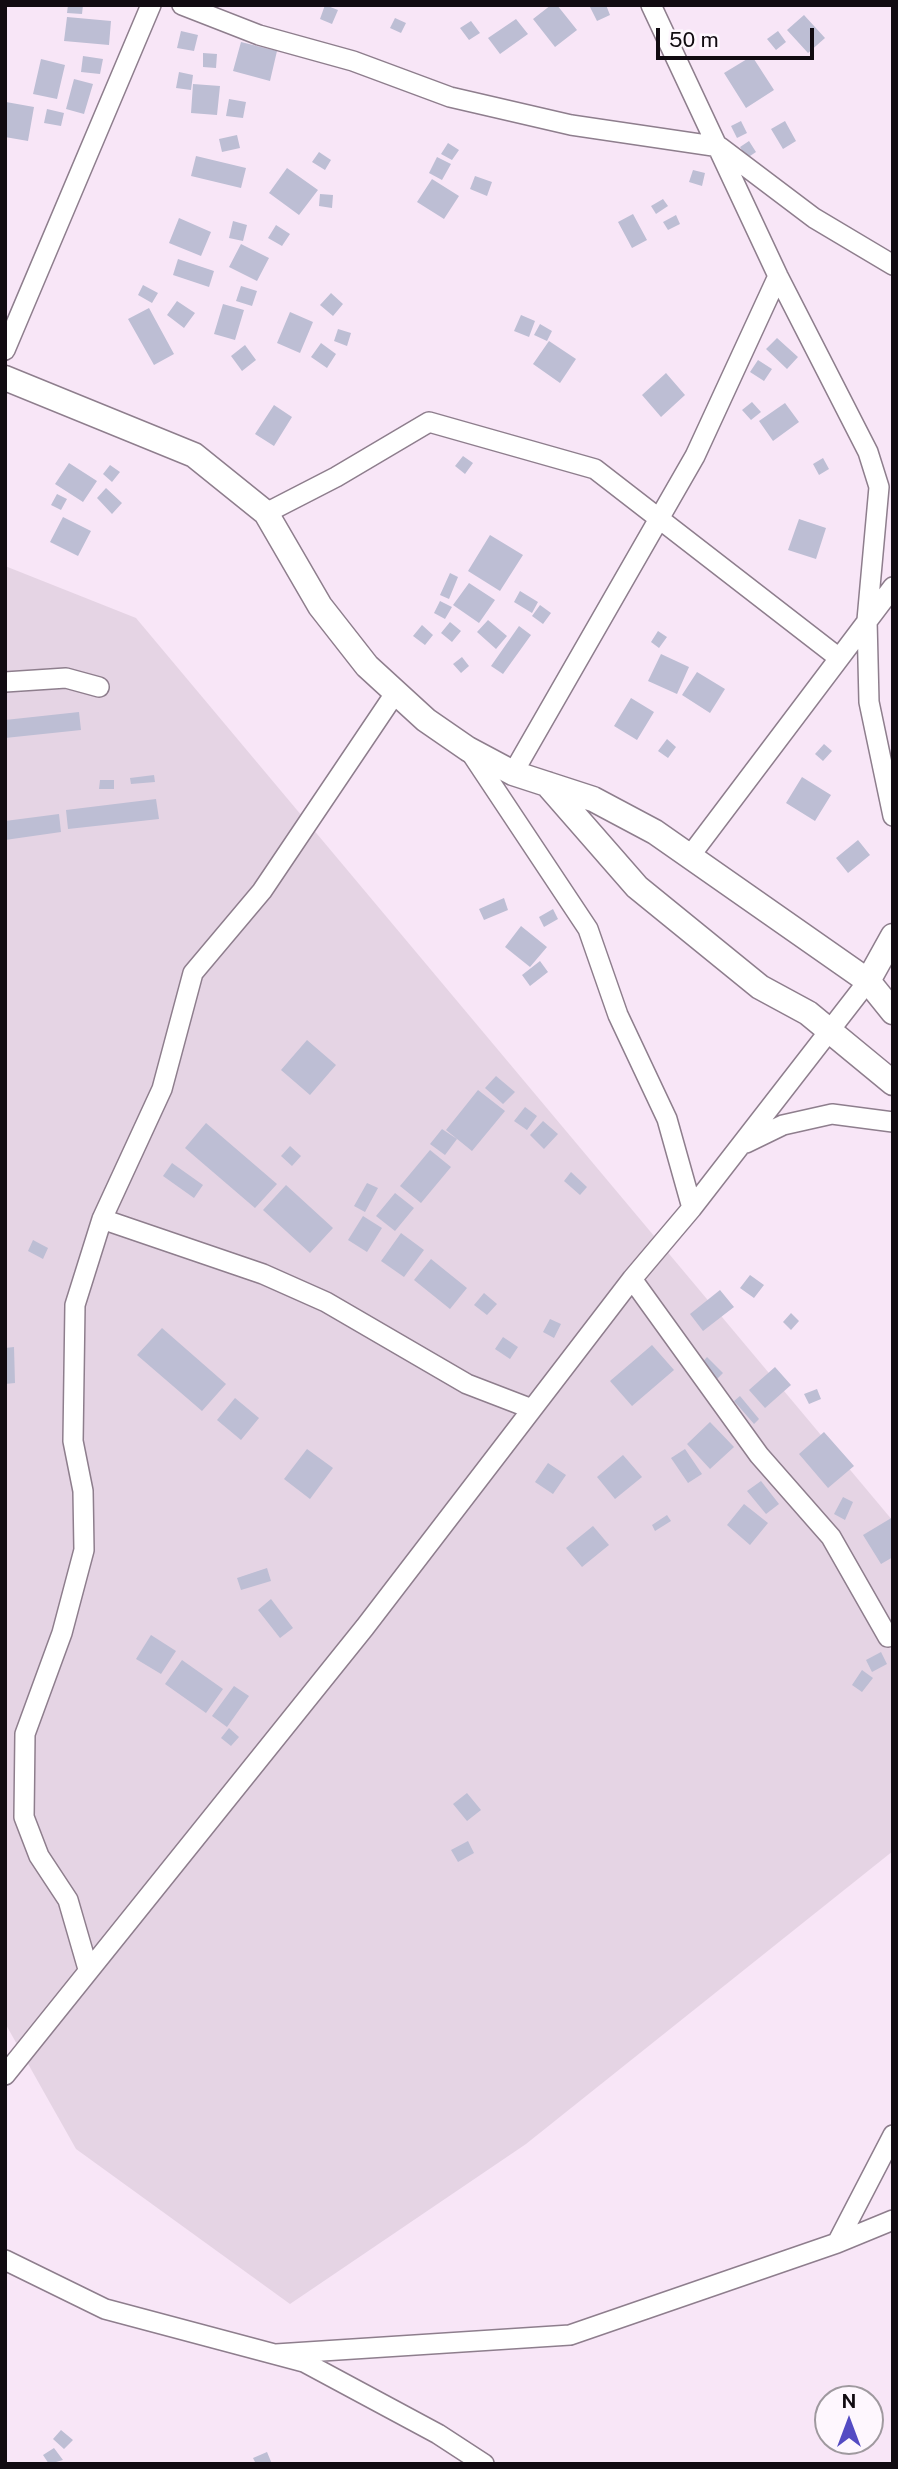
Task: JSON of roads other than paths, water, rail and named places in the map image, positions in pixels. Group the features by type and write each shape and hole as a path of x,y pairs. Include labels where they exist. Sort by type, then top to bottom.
{"street":[{"path":"5,350 151,5"},
{"path":"182,5 259,35 353,61 450,97 571,125 720,146 814,218 893,265"},
{"path":"651,5 720,146 778,275 868,452 879,487 867,620 869,702 893,816"},
{"path":"513,773 695,456 778,275"},
{"path":"5,378 194,455 266,513 320,606 367,666 426,720 468,749 513,773 593,799 655,832 868,981 893,1012"},
{"path":"266,513 336,477 429,422 595,469 839,658"},
{"path":"690,856 893,587"},
{"path":"5,682 66,678 99,687"},
{"path":"88,1969 68,1900 39,1856 24,1817 25,1734 62,1633 84,1550 83,1491 73,1441 75,1305 102,1219 162,1089 193,973 262,891 396,692"},
{"path":"468,749 588,929 618,1014 667,1119 692,1208"},
{"path":"546,784 637,887 760,987 808,1013 893,1083"},
{"path":"5,2074 365,1627 632,1279 742,1144 868,981 893,936"},
{"path":"742,1144 782,1125 832,1114 893,1122"},
{"path":"102,1219 263,1274 313,1296 467,1384 531,1409"},
{"path":"632,1279 760,1455 831,1537 888,1637"},
{"path":"837,2243 893,2136"},
{"path":"276,2354 570,2335 837,2243 893,2220"},
{"path":"5,2260 105,2309 304,2362 438,2434 484,2464"}]}
